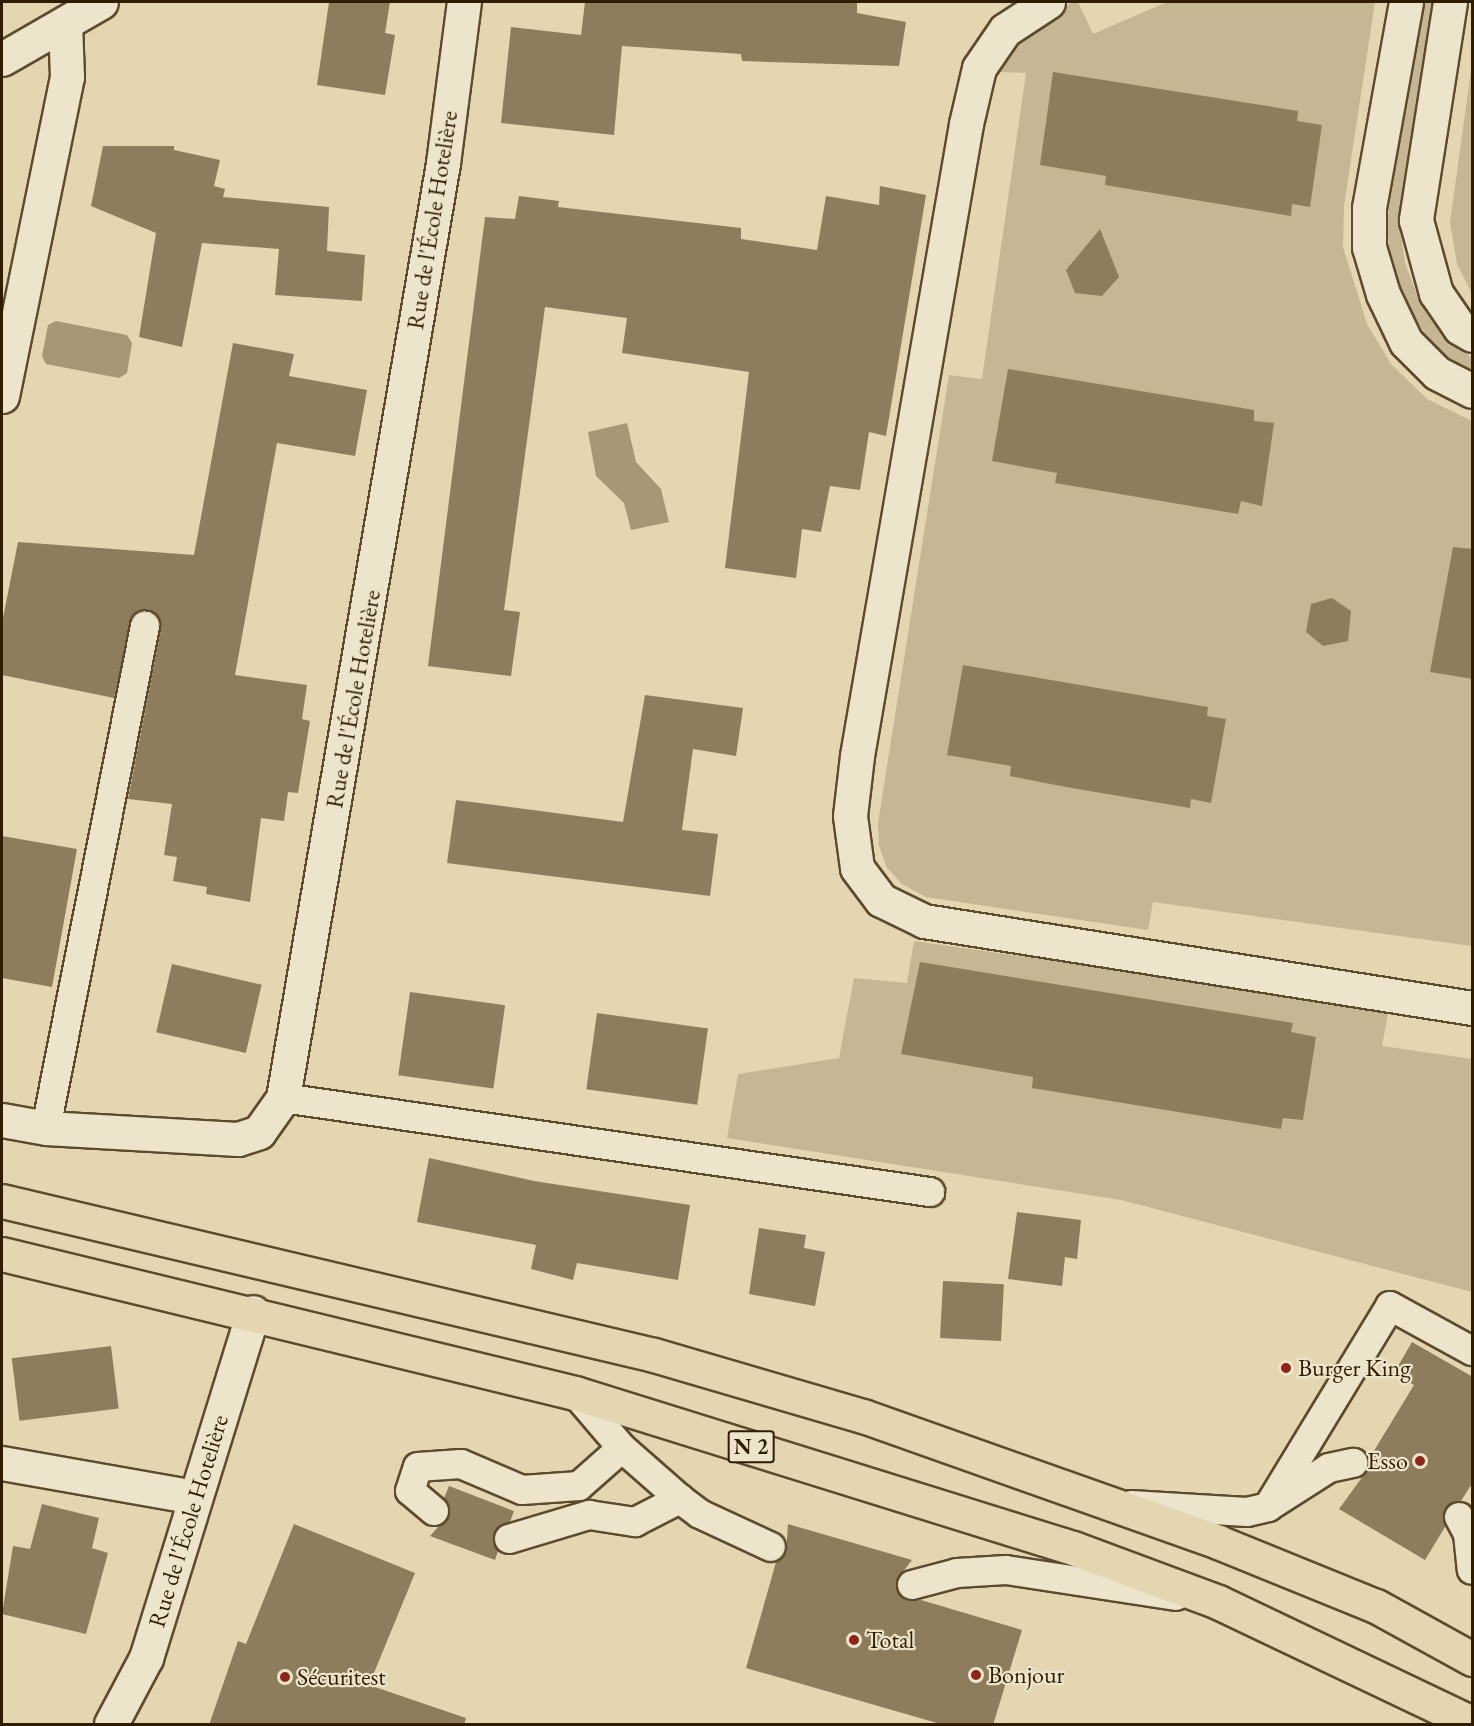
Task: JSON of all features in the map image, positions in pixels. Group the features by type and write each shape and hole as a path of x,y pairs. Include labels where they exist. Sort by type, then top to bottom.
{"highway":[{"path":"2,1201 654,1355 863,1416 1122,1504 1376,1606 1473,1659"},
{"name":"N 2","path":"2,1254 253,1312 575,1393 1073,1548 1218,1602 1473,1723"}],"street":[{"path":"2,59 101,2"},
{"name":"Rue de l'École Hotelière","path":"2,1120 46,1128 238,1139 260,1132 283,1098 443,163 464,2"},
{"path":"1048,2 1005,30 979,68 966,124 857,756 850,816 857,868 881,900 924,921 1473,1008"},
{"path":"1406,2 1369,208 1370,247 1383,294 1406,342 1437,373 1473,391"},
{"path":"1450,2 1416,220 1436,293 1460,328 1473,335"},
{"path":"2,396 67,77 65,23"},
{"name":"Rue de l'École Hotelière","path":"111,1725 146,1658 253,1312"},
{"path":"2,1462 194,1497"}],"lane":[{"path":"46,1128 145,626"},
{"path":"283,1098 930,1192"},
{"path":"1268,1507 1390,1306 1473,1352"},
{"path":"575,1393 622,1448 680,1499 700,1514 771,1547"},
{"path":"434,1511 410,1491 418,1467 461,1464 522,1490 579,1486 622,1448"},
{"path":"1122,1504 1248,1512 1268,1507 1329,1468 1353,1463"},
{"path":"509,1539 589,1515 635,1522 680,1499"},
{"path":"1467,1526 1473,1570"},
{"path":"912,1585 957,1573 1006,1570 1218,1602"}],"shaded area":[{"path":"1078,2 1093,34 1167,2 1375,2 1344,206 1343,247 1367,324 1391,364 1427,399 1472,421 1472,946 1153,902 1148,930 926,897 902,884 887,868 879,846 878,823 949,375 982,379 1026,73 1000,72 1014,40 1034,22"},
{"path":"1419,2 1434,2 1399,224 1405,263 1418,298 1448,337 1472,358 1472,376 1433,345 1402,300 1391,267 1387,224"},
{"path":"1472,64 1472,294 1457,264 1450,222"},
{"path":"56,321 127,335 132,343 127,373 119,378 46,364 42,356 48,325"},
{"path":"627,423 636,462 661,489 669,522 631,530 624,503 596,476 588,432"},
{"path":"914,941 1389,1008 1382,1046 1472,1059 1472,1292 1121,1200 727,1138 738,1074 839,1058 854,978 907,983"}],"building":[{"path":"329,2 390,2 385,33 395,35 385,95 317,85"},
{"path":"585,2 857,2 857,13 906,22 899,66 742,61 741,54 622,46 614,135 501,123 511,27 581,35"},
{"path":"1053,72 1298,111 1297,121 1322,125 1310,207 1292,204 1291,216 1105,185 1106,176 1040,165"},
{"path":"103,146 174,146 174,150 220,160 214,186 225,189 223,197 329,207 327,251 365,255 362,301 275,295 279,249 202,243 182,347 139,337 156,233 91,206"},
{"path":"880,186 926,195 886,436 869,432 860,490 830,486 821,532 802,529 796,578 725,568 749,372 622,353 627,318 545,307 504,610 520,612 511,676 428,666 485,217 515,219 519,196 559,201 558,207 741,228 741,239 817,250 826,196 879,205"},
{"path":"1100,229 1119,277 1102,296 1075,293 1066,270"},
{"path":"233,343 294,354 289,376 367,390 355,456 277,443 235,675 307,685 302,719 310,721 298,793 288,792 284,821 261,818 250,902 206,894 207,887 173,881 177,857 164,855 172,804 128,799 161,629 156,614 148,610 132,616 114,698 2,675 2,623 18,542 194,555"},
{"path":"1008,369 1254,410 1254,421 1274,423 1262,506 1241,501 1238,514 1055,483 1057,473 992,461"},
{"path":"1453,547 1473,549 1473,679 1430,672"},
{"path":"1332,598 1351,611 1348,641 1323,646 1306,632 1311,604"},
{"path":"963,665 1208,707 1207,716 1226,719 1211,803 1191,799 1190,808 1066,787 1010,776 1011,766 947,755"},
{"path":"645,695 743,708 736,756 693,749 682,830 718,834 710,896 447,863 456,800 623,822"},
{"path":"2,836 77,849 52,987 2,978"},
{"path":"920,962 1293,1023 1291,1032 1316,1037 1303,1120 1283,1118 1281,1129 1032,1088 1033,1077 901,1054"},
{"path":"172,964 262,985 246,1053 156,1032"},
{"path":"410,992 505,1005 493,1089 398,1075"},
{"path":"597,1013 708,1029 697,1105 586,1089"},
{"path":"429,1158 534,1181 690,1205 678,1280 577,1263 573,1280 531,1269 536,1245 417,1222"},
{"path":"1017,1212 1081,1220 1077,1259 1065,1257 1062,1286 1008,1279"},
{"path":"759,1228 806,1235 804,1248 825,1252 815,1306 749,1294"},
{"path":"943,1281 1004,1284 1001,1341 940,1338"},
{"name":"Esso","path":"1412,1342 1473,1377 1473,1482 1461,1501 1445,1509 1445,1527 1425,1560 1339,1509 1368,1469 1369,1459 1414,1385 1394,1373"},
{"path":"111,1346 119,1409 19,1421 12,1358"},
{"path":"449,1486 514,1511 510,1522 493,1535 498,1551 495,1560 430,1536 450,1514 444,1498"},
{"path":"42,1504 99,1518 92,1548 108,1553 86,1634 2,1614 13,1546 30,1549"},
{"path":"294,1524 415,1573 369,1685 466,1718 464,1725 209,1725 238,1641 246,1644"},
{"name":"Total","path":"788,1524 912,1560 896,1581 900,1596 907,1601 921,1600 1022,1630 993,1725 944,1725 746,1668 776,1562 786,1553"}],"place":[{"name":"Burger King","path":"1286,1368"},
{"name":"Esso","path":"1420,1461"},
{"name":"Total","path":"854,1640"},
{"name":"Bonjour","path":"976,1675"},
{"name":"Sécuritest","path":"285,1677"}]}
